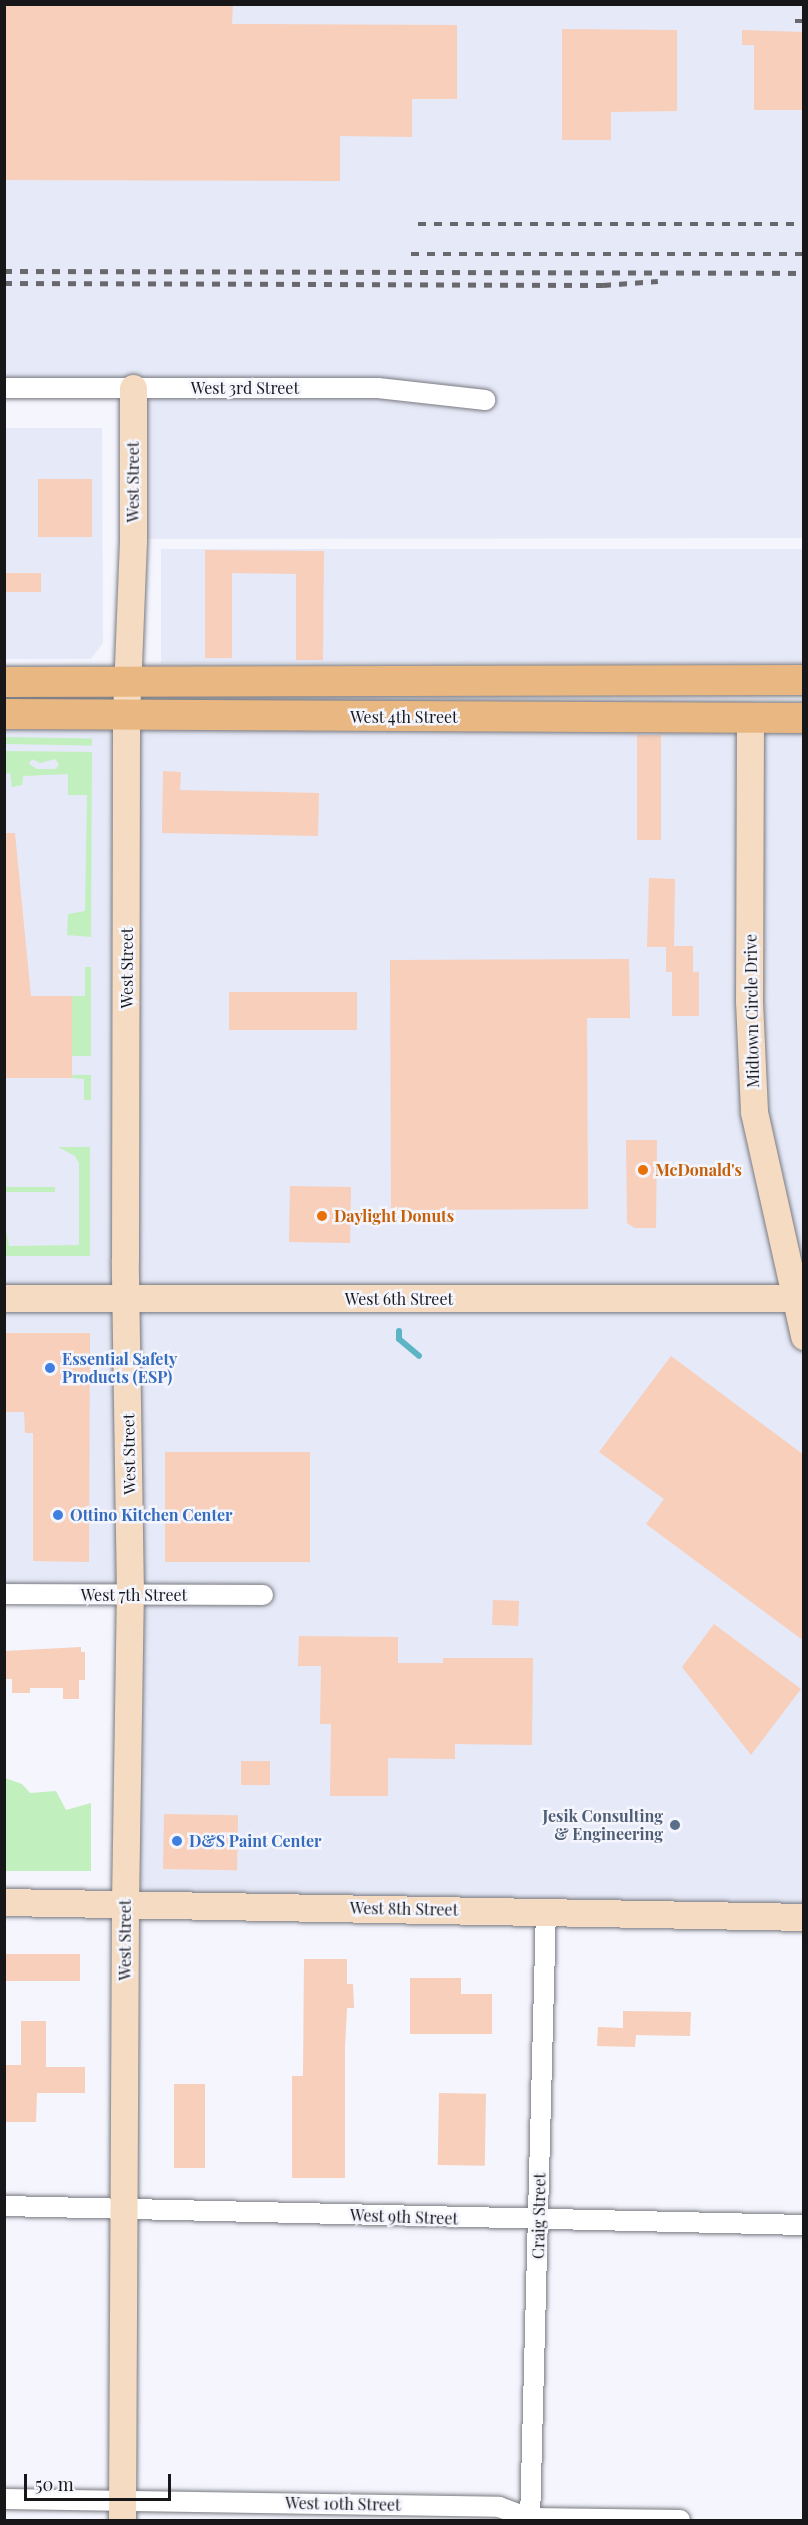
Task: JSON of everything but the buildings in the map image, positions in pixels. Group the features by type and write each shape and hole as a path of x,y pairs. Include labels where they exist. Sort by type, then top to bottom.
{"main road":[{"path":"4,682 804,680"},
{"path":"750,719 767,699 804,699"},
{"name":"West 4th Street","path":"4,714 804,718"}],"street":[{"name":"West 3rd Street","path":"4,388 378,388 485,400"},
{"name":"West Street","path":"122,2510 125,1904 130,1595 126,715 133,539 133,388"},
{"name":"Midtown Circle Drive","path":"750,719 749,1001 754,1112 800,1297 804,1336"},
{"name":"West 6th Street","path":"4,1298 800,1297"},
{"name":"West 7th Street","path":"4,1594 263,1595"},
{"name":"West 8th Street","path":"4,1902 804,1917"},
{"name":"Craig Street","path":"530,2519 546,1911"},
{"name":"West 9th Street","path":"4,2206 539,2221 804,2225"},
{"name":"West 10th Street","path":"4,2499 122,2510 499,2506 530,2519 680,2520"}],"shaded area":[{"path":"5,5 803,5 803,538 133,539 133,388 5,388"},
{"path":"5,428 102,428 103,643 91,659 5,659"},
{"path":"161,549 803,549 803,663 161,663"},
{"path":"5,698 751,701 780,718 803,718 803,1917 125,1904 130,1595 5,1594"}],"green space":[{"path":"5,737 92,739 92,746 5,744"},
{"path":"5,751 92,752 91,937 67,935 68,914 85,911 87,795 68,795 68,774 23,776 22,785 12,787 10,773 5,774","holes":["32,759 40,763 55,759 59,764 56,769 37,769 29,764"]},
{"path":"85,967 91,967 91,1056 72,1056 72,996 85,996"},
{"path":"72,1075 91,1075 91,1100 84,1100 84,1079 72,1078"},
{"path":"58,1147 90,1147 90,1256 5,1256 6,1230 9,1246 79,1245 79,1163 75,1156"},
{"path":"5,1187 55,1187 55,1192 5,1192"},
{"path":"5,1778 22,1784 30,1793 56,1791 66,1810 91,1803 91,1871 5,1871"}],"waterway":[{"path":"399,1331 399,1339 419,1356"}],"railway":[{"path":"795,21 804,21"},
{"path":"418,224 804,224"},
{"path":"411,254 804,254"},
{"path":"4,271 804,273"},
{"path":"4,283 603,285 658,281"}],"place":[{"name":"McDonald's","path":"643,1170"},
{"name":"Daylight Donuts","path":"322,1216"},
{"name":"Essential Safety Products (ESP)","path":"50,1368"},
{"name":"Ottino Kitchen Center","path":"58,1515"},
{"name":"Jesik Consulting & Engineering","path":"675,1825"},
{"name":"D&S Paint Center","path":"177,1841"}]}
